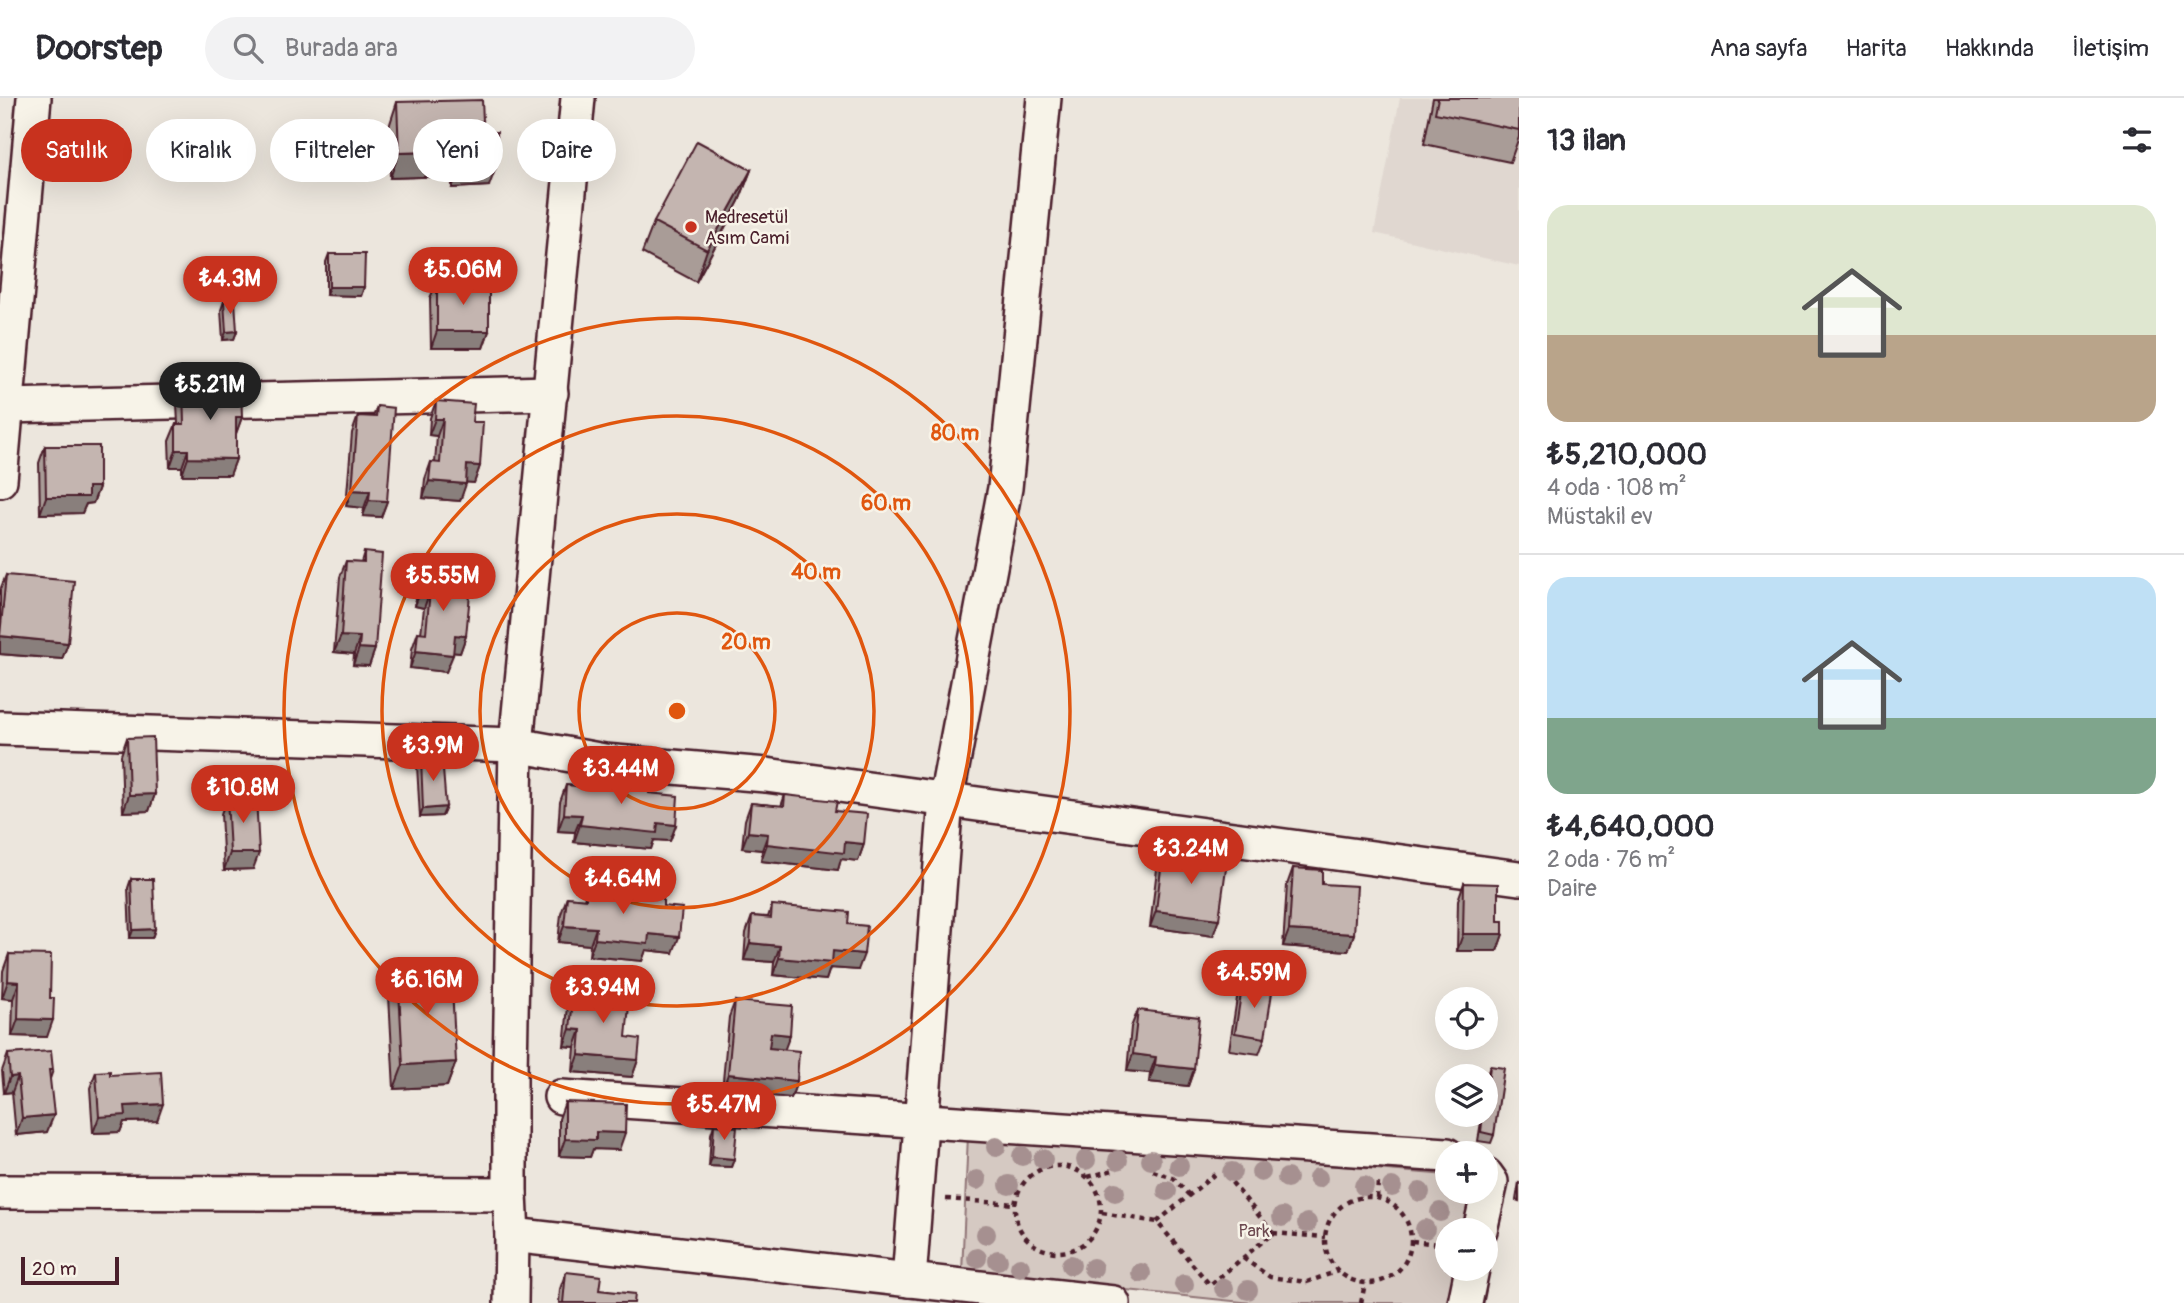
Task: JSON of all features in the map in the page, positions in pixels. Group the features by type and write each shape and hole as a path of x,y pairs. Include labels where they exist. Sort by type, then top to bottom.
{"street":[{"path":"0,480 34,98"},
{"path":"511,1303 513,1235 509,1071 516,745 578,98"},
{"path":"909,1280 946,799 1005,488 1044,98"},
{"path":"6,406 551,393"},
{"path":"0,728 516,745 604,761 766,775 1519,878"},
{"path":"561,1097 1435,1154"},
{"path":"0,1192 510,1194"},
{"path":"513,1235 1112,1303"},
{"path":"1465,1303 1470,1281"}],"path":[{"path":"1060,1165 1077,1170 1087,1177 1099,1194 1101,1213 1099,1223 1088,1240 1071,1250 1058,1252 1040,1248 1025,1237 1016,1219 1015,1204 1025,1181 1041,1169 1060,1165"},
{"path":"1087,1177 1122,1167"},
{"path":"1147,1169 1173,1178 1189,1195"},
{"path":"1157,1222 1221,1169 1273,1233"},
{"path":"915,1197 1015,1204"},
{"path":"1367,1197 1383,1199 1395,1206 1407,1222 1412,1241 1401,1269 1384,1280 1365,1283 1355,1281 1338,1271 1327,1254 1325,1237 1328,1224 1339,1208 1357,1198 1367,1197"},
{"path":"1101,1213 1157,1222 1210,1285 1273,1233 1325,1237"},
{"path":"1412,1241 1435,1244"},
{"path":"1242,1258 1270,1278 1307,1282 1338,1271"},
{"path":"1361,1303 1365,1283"}],"shaded area":[{"path":"1400,98 1519,98 1519,266 1374,233"}],"green space":[{"name":"Park","path":"968,1135 1435,1174 1435,1204 1472,1204 1469,1218 1435,1218 1435,1281 1459,1281 1455,1303 1252,1303 962,1273"}],"building":[{"path":"1438,98 1519,98 1519,130 1435,113"},
{"path":"482,100 483,119 413,119 413,153 399,153 397,102"},
{"path":"697,141 751,170 707,250 654,222"},
{"path":"329,254 365,254 364,287 329,287"},
{"path":"437,282 489,282 489,331 437,331"},
{"path":"224,301 235,301 237,331 226,332"},
{"path":"183,387 241,387 242,417 236,417 236,459 188,458 188,450 176,450 176,424 184,424"},
{"path":"436,401 474,404 472,422 483,422 480,466 467,465 466,484 429,481 431,462 440,463 443,419 435,419"},
{"path":"377,406 394,408 387,501 369,500 370,491 352,490 358,416 376,417"},
{"path":"45,446 99,446 99,487 88,487 88,497 46,497"},
{"path":"364,552 382,554 375,649 359,648 360,637 341,636 346,561 364,562"},
{"path":"423,569 458,573 456,592 470,594 466,636 455,635 453,655 416,651 418,632 426,633 430,591 421,590"},
{"path":"6,575 74,581 68,643 0,636"},
{"path":"153,737 155,794 129,795 127,738"},
{"path":"442,757 446,807 423,809 421,758"},
{"path":"598,777 649,782 649,793 678,796 676,825 658,823 657,833 580,825 582,815 564,814 566,785 597,788"},
{"path":"785,795 837,801 835,811 867,814 864,844 845,842 844,853 767,844 768,834 748,832 751,803 784,806"},
{"path":"256,796 259,853 230,853 227,797"},
{"path":"1163,852 1227,861 1219,919 1156,911"},
{"path":"1293,868 1322,870 1322,884 1357,886 1354,934 1289,930"},
{"path":"131,879 153,879 155,929 133,930"},
{"path":"1464,883 1498,884 1498,921 1503,921 1503,934 1463,934"},
{"path":"587,889 663,896 663,906 682,908 679,937 649,934 648,944 595,939 596,928 564,926 567,897 586,899"},
{"path":"772,905 849,912 848,924 867,926 864,954 833,951 832,963 779,958 780,946 750,943 752,916 771,918"},
{"path":"9,954 51,955 50,998 54,998 53,1020 18,1019 19,982 8,981"},
{"path":"451,969 456,1062 403,1065 398,971"},
{"path":"1243,981 1273,986 1265,1038 1235,1033"},
{"path":"574,990 630,995 626,1037 640,1039 638,1060 579,1055 581,1030 570,1029"},
{"path":"735,1001 792,1006 790,1035 771,1033 769,1048 799,1051 797,1081 728,1074"},
{"path":"1138,1010 1199,1017 1194,1069 1155,1065 1156,1057 1133,1054"},
{"path":"51,1051 53,1070 49,1070 54,1115 22,1118 18,1076 10,1077 8,1054"},
{"path":"1498,1067 1504,1068 1498,1108"},
{"path":"110,1071 110,1075 161,1072 163,1104 125,1106 126,1115 99,1117 96,1072"},
{"path":"565,1102 626,1104 625,1133 596,1132 596,1140 565,1139"},
{"path":"714,1125 737,1127 734,1159 712,1157"},
{"path":"1482,1127 1495,1127 1494,1135 1481,1132"},
{"path":"566,1272 601,1276 599,1290 635,1294 634,1303 563,1303"}],"place":[{"name":"Medresetül Asım Cami","path":"691,227"}]}
